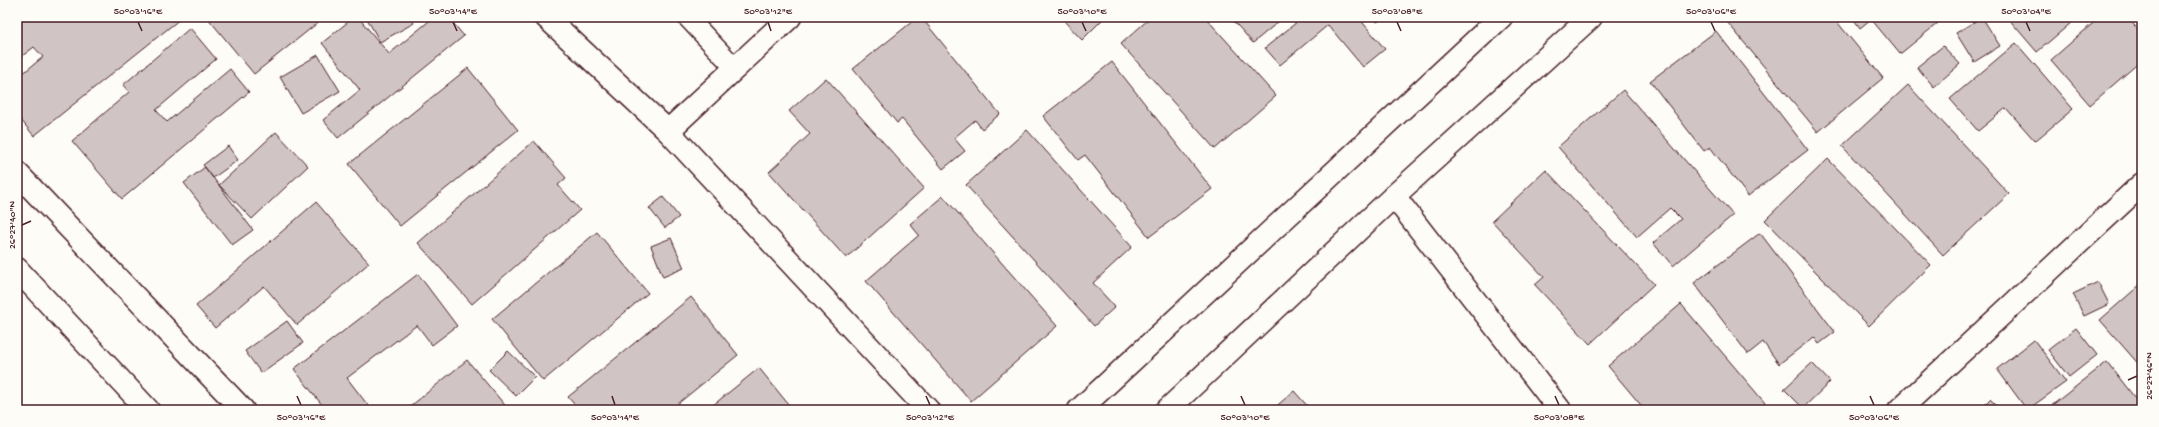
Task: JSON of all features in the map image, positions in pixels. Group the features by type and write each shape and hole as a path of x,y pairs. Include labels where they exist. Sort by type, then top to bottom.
{"street":[{"path":"546,17 668,131 928,410"},
{"path":"668,131 790,17"},
{"path":"1079,410 1501,17"},
{"path":"1167,410 1394,196 1591,17"},
{"path":"17,173 243,410"},
{"path":"1899,410 2142,184"},
{"path":"1394,196 1560,410"},
{"path":"17,269 148,410"}],"lane":[{"path":"687,17 735,68"}],"building":[{"path":"17,17 178,17 180,19 34,136 17,115 17,78 43,57 34,47 17,60"},
{"path":"207,17 325,17 254,74"},
{"path":"354,17 358,17 389,54 434,17 448,17 464,36 338,138 323,120 360,90 322,43"},
{"path":"366,17 411,17 414,23 380,42"},
{"path":"918,17 921,17 1000,114 982,129 975,120 954,138 965,151 943,169 902,119 897,123 853,69"},
{"path":"1068,17 1105,17 1082,40 1064,21"},
{"path":"1151,17 1205,17 1276,96 1215,149 1121,44"},
{"path":"1230,17 1284,17 1253,43"},
{"path":"1303,17 1358,17 1385,49 1363,67 1328,25 1280,65 1265,48"},
{"path":"1373,17 1384,17 1377,22"},
{"path":"1723,17 1833,17 1883,78 1818,132"},
{"path":"1852,17 1934,17 1938,23 1900,54 1871,19 1860,28"},
{"path":"1982,17 2000,46 1974,62 1956,33"},
{"path":"2007,17 2078,17 2037,52"},
{"path":"2100,17 2127,17 2142,34 2142,60 2090,105 2051,60"},
{"path":"190,28 216,59 156,110 167,122 230,69 249,92 122,199 72,141 129,92 123,85"},
{"path":"1716,31 1808,150 1748,196 1710,147 1704,151 1650,81"},
{"path":"2016,43 2073,109 2035,141 2006,108 1978,131 1950,99"},
{"path":"1943,46 1960,64 1934,87 1917,67"},
{"path":"318,55 340,91 301,113 280,77"},
{"path":"1112,62 1212,189 1149,237 1085,155 1078,160 1043,116"},
{"path":"468,68 518,130 400,226 349,164"},
{"path":"826,78 924,188 846,258 769,172 810,134 789,111"},
{"path":"1908,85 2009,194 1943,255 1842,146"},
{"path":"1623,90 1733,215 1673,266 1653,243 1681,219 1670,208 1637,237 1558,147"},
{"path":"1027,130 1132,247 1093,283 1115,307 1094,326 966,185"},
{"path":"276,132 308,166 252,219 219,185"},
{"path":"534,141 566,178 558,185 580,210 472,304 418,243"},
{"path":"228,146 238,160 213,178 203,165"},
{"path":"1828,159 1931,265 1869,326 1765,220"},
{"path":"205,167 253,230 232,245 184,183"},
{"path":"1546,170 1654,284 1590,344 1535,285 1544,277 1492,221"},
{"path":"943,196 1057,326 971,401 866,281 919,235 910,224"},
{"path":"663,197 679,217 665,228 649,208"},
{"path":"316,202 369,263 297,325 264,286 215,328 196,306"},
{"path":"597,232 648,293 543,381 492,319"},
{"path":"1760,233 1835,332 1819,344 1814,337 1779,364 1763,342 1748,354 1694,283"},
{"path":"671,238 684,268 663,277 651,246"},
{"path":"418,274 457,326 432,345 417,325 347,378 370,408 367,410 326,410 294,369"},
{"path":"2098,282 2109,304 2084,316 2073,294"},
{"path":"2142,283 2142,368 2100,320"},
{"path":"691,297 738,355 670,410 579,410 568,397"},
{"path":"1681,304 1771,410 1645,410 1608,366"},
{"path":"287,321 303,343 261,373 245,351"},
{"path":"2076,328 2097,355 2069,377 2048,350"},
{"path":"2034,340 2066,382 2027,410 1997,369"},
{"path":"508,351 535,377 516,396 489,370"},
{"path":"467,360 509,410 406,410"},
{"path":"2107,362 2142,407 2142,410 2046,410"},
{"path":"1812,363 1830,382 1803,408 1784,389"},
{"path":"759,368 793,410 707,410"},
{"path":"1294,391 1311,410 1272,410"},
{"path":"1990,399 2001,410 1979,410"}]}
